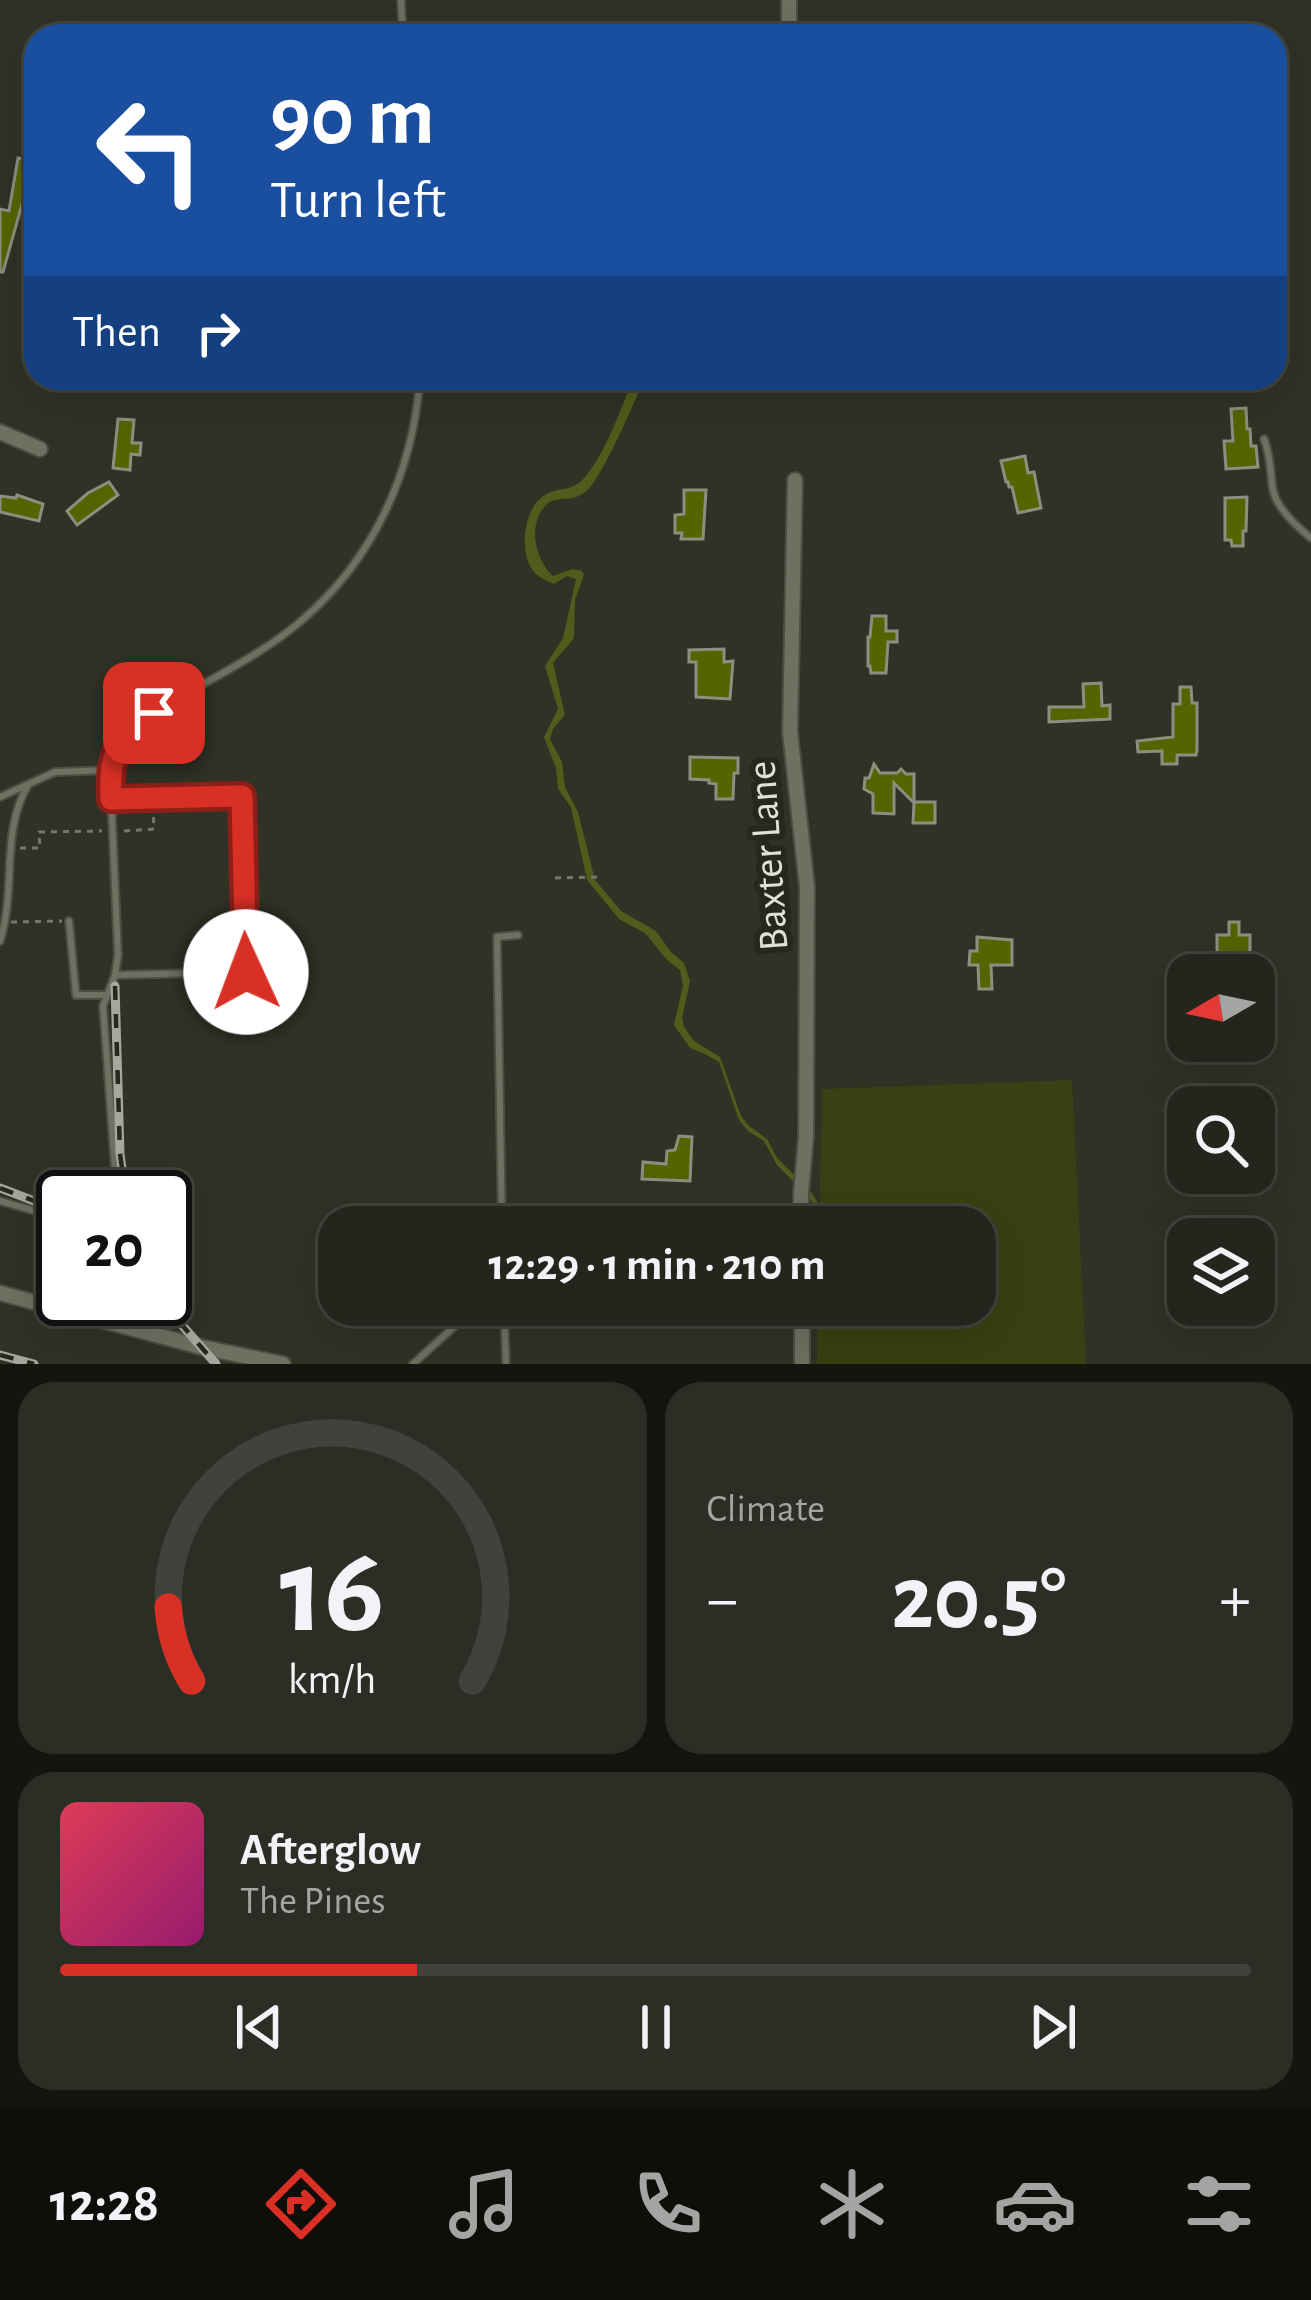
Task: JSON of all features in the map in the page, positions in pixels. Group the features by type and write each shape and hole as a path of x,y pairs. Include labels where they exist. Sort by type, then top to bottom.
{"street":[{"path":"0,432 40,449"},
{"name":"Baxter Lane","path":"796,480 790,732 807,887 807,1086 801,1206"},
{"path":"0,1293 283,1364"},
{"path":"802,1326 802,1364"}],"lane":[{"path":"115,1170 103,1006 118,955 110,770 117,747 137,725 263,650 304,619 340,580 371,538 398,484 419,390"},
{"path":"1264,439 1274,495 1311,538"},
{"path":"0,797 55,772 110,770"},
{"path":"0,941 3,844 15,802 28,785"},
{"path":"111,799 242,796 246,972 115,974"},
{"path":"69,921 76,995 106,995"},
{"path":"502,1206 497,937 518,935"},
{"path":"0,1201 36,1211"},
{"path":"150,1326 152,1334"},
{"path":"413,1364 455,1326"},
{"path":"505,1326 506,1364"}],"path":[{"path":"20,848 40,848 39,832 154,829 152,798"},
{"path":"555,878 597,877"},
{"path":"4,922 69,921"}],"shaded area":[{"path":"629,390 640,390 594,482 581,495 550,502 536,523 538,553 547,570 553,576 573,569 584,575 575,600 574,638 553,663 565,715 550,739 562,762 565,787 578,812 595,880 621,911 656,931 684,963 690,981 684,1027 694,1041 720,1057 741,1116 767,1139 777,1158 820,1206 814,1206 777,1165 764,1141 739,1120 719,1062 690,1048 674,1025 683,986 680,970 645,933 619,919 587,880 571,807 558,789 544,737 558,709 545,666 563,638 576,579 567,576 554,584 533,571 526,531 541,498 571,487 589,472"},
{"path":"1072,1080 1086,1364 817,1364 818,1326 996,1326 996,1206 819,1206 822,1089"}],"building":[{"path":"18,158 24,159 24,197 0,272 0,209 9,211"},
{"path":"1246,408 1258,467 1226,469 1224,441 1233,441 1231,409"},
{"path":"118,419 134,420 132,443 141,443 140,455 131,454 130,470 113,468"},
{"path":"1025,456 1028,473 1034,472 1041,508 1018,513 1001,461"},
{"path":"109,482 118,495 77,525 67,511"},
{"path":"684,490 706,490 703,539 681,539 682,533 675,533 675,515 684,514"},
{"path":"17,495 43,504 39,521 0,512 0,496"},
{"path":"1247,497 1243,546 1232,546 1231,540 1225,540 1225,498"},
{"path":"872,616 886,616 886,631 897,631 897,642 888,642 886,673 871,673 868,666"},
{"path":"724,649 724,662 733,661 730,699 696,697 696,662 689,662 689,650"},
{"path":"1101,683 1102,706 1110,705 1110,719 1049,722 1049,707 1084,707 1083,684"},
{"path":"1180,687 1191,687 1192,703 1197,703 1196,755 1177,755 1177,764 1162,764 1162,751 1138,752 1137,741 1173,737 1173,704 1180,704"},
{"path":"690,757 738,758 733,799 716,799 716,784 690,779"},
{"path":"874,764 880,773 901,769 914,774 914,802 935,802 935,823 913,823 914,803 894,783 894,814 873,813 873,794 864,789"},
{"path":"1229,922 1239,922 1239,935 1250,935 1250,954 1217,954 1217,935 1229,935"},
{"path":"977,937 1012,940 1012,965 991,965 992,989 979,989 978,965 969,965 970,951 977,951"},
{"path":"679,1136 692,1137 690,1181 642,1179 643,1162 666,1164 667,1151 675,1150"}],"railway":[{"path":"115,986 122,1170"},
{"path":"0,1188 36,1202"},
{"path":"183,1326 216,1364"},
{"path":"0,1355 34,1364"}],"route":[{"path":"154,713 117,747 111,762 111,799 242,796 246,972"}]}
